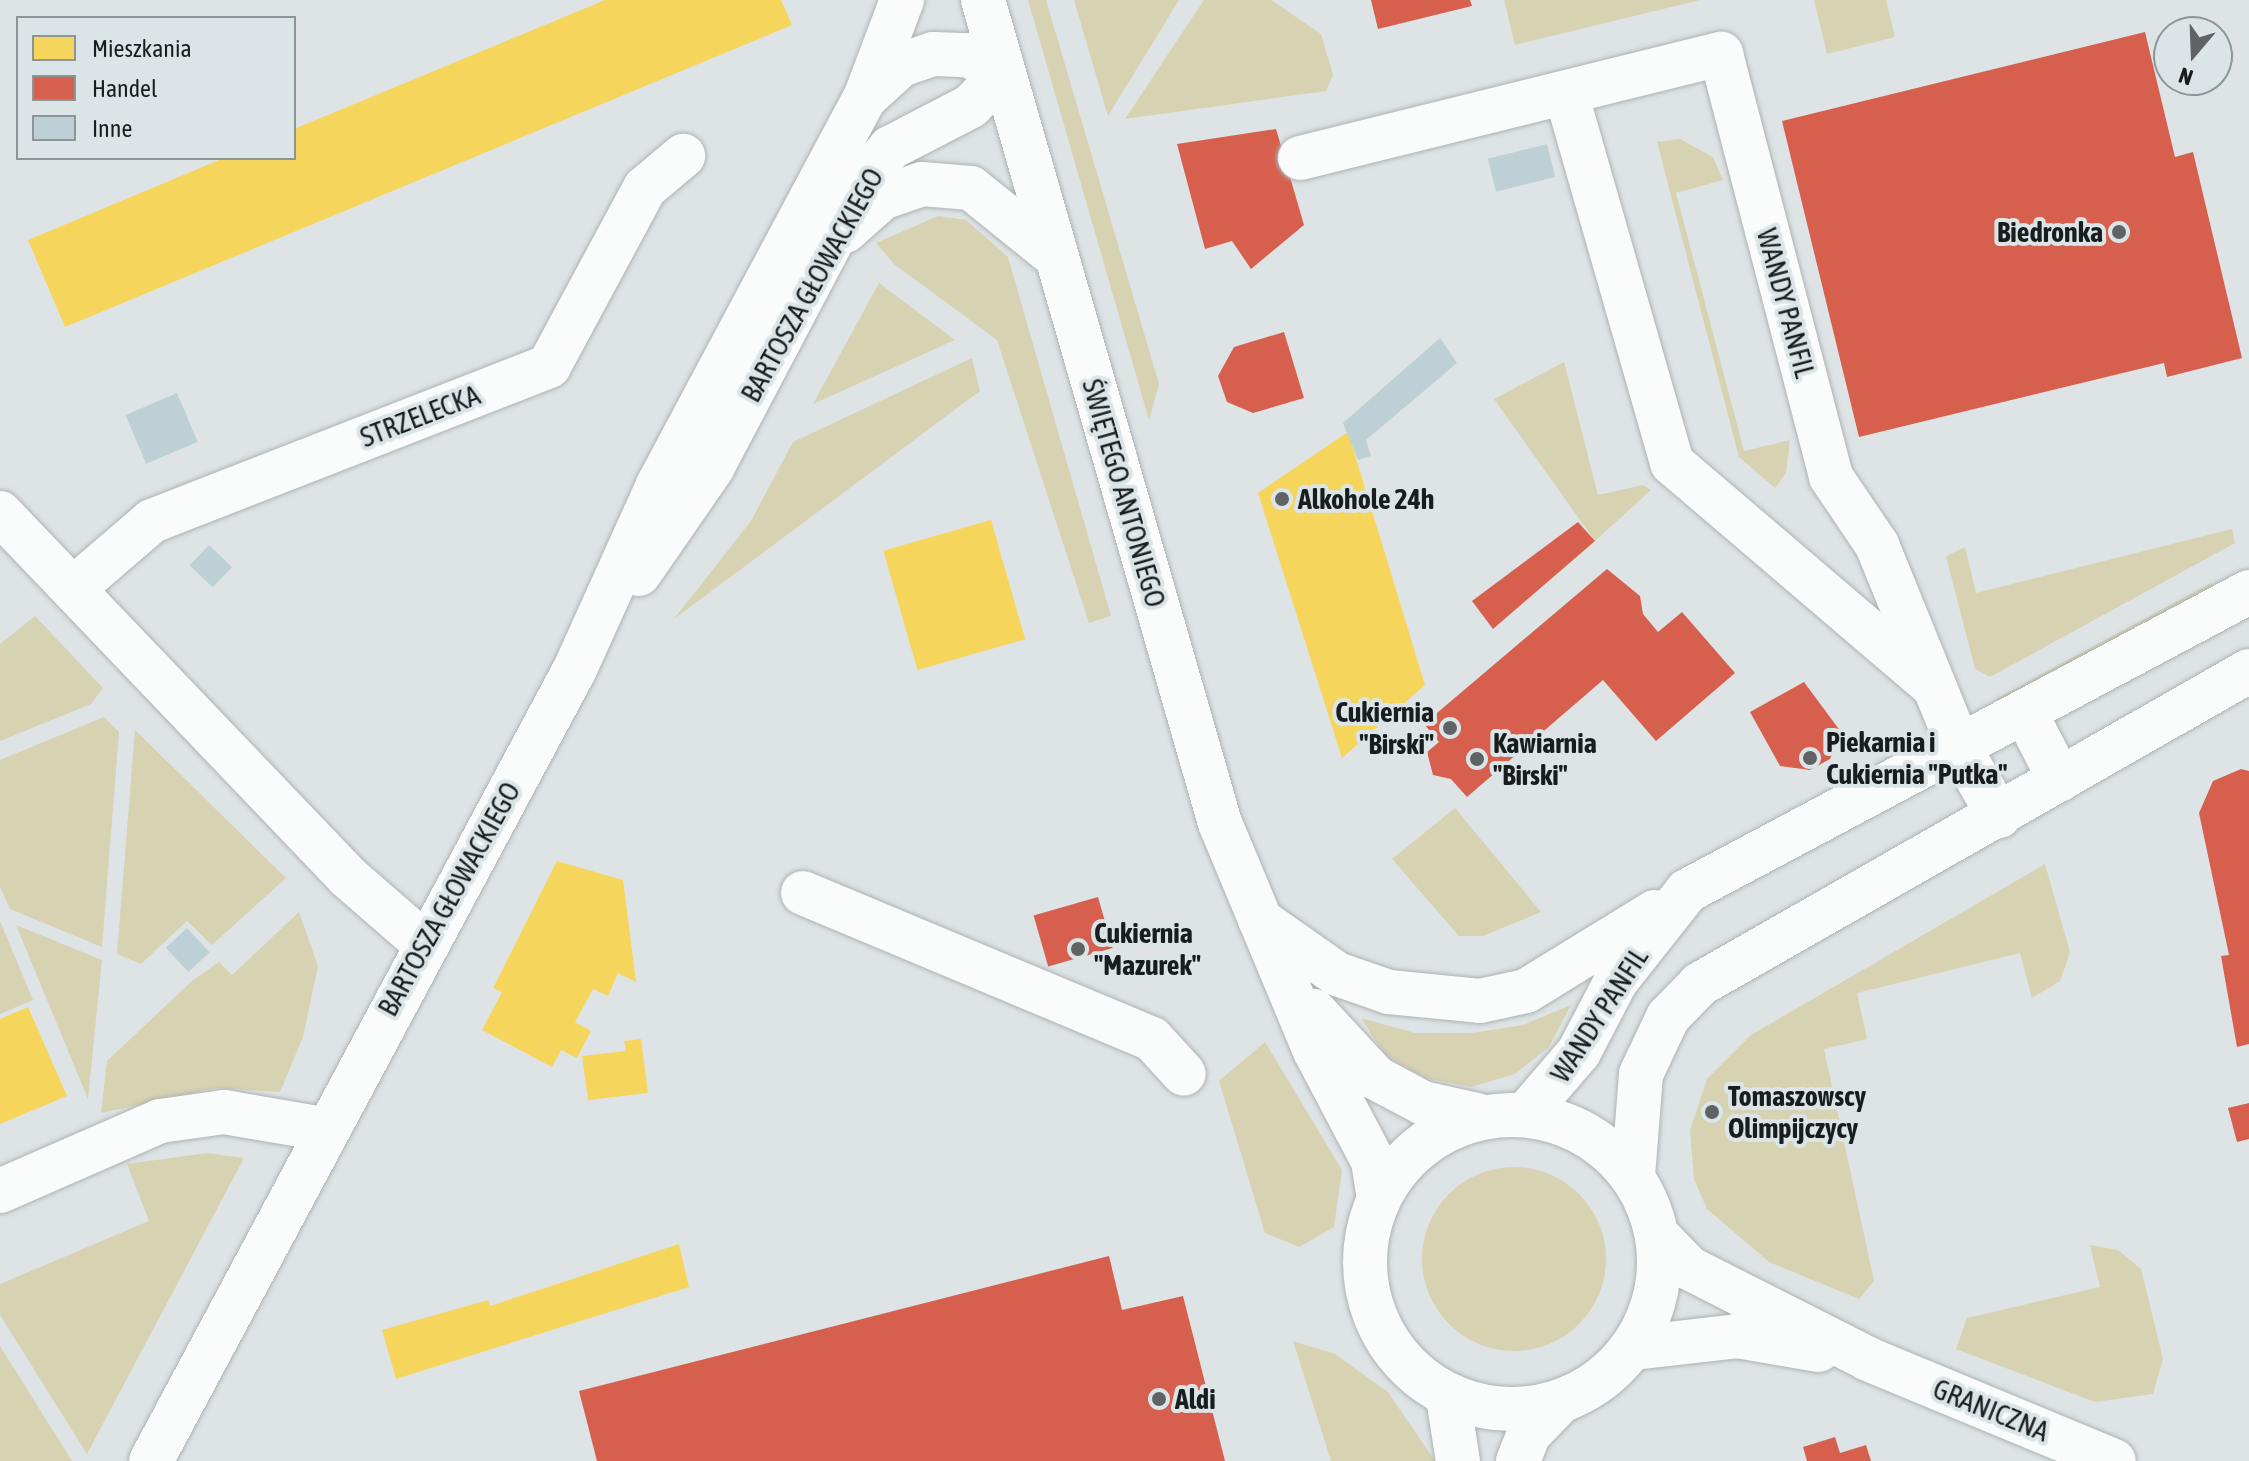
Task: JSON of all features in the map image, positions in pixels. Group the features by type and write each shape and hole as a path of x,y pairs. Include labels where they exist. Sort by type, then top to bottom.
{"street":[{"name":"BARTOSZA GŁOWACKIEGO","path":"151,1461 323,1129 575,669 658,485 865,98 902,0"},
{"name":"ŚWIĘTEGO ANTONIEGO","path":"983,0 1220,823 1259,919 1373,1161 1379,1197"},
{"name":"BARTOSZA GŁOWACKIEGO","path":"575,669 712,468 832,243 890,148 971,106 1003,72 967,55 933,54 901,65 865,98"},
{"name":"WANDY PANFIL","path":"1300,158 1721,54 1831,477 1877,545 1959,747 1999,816"},
{"name":"WANDY PANFIL","path":"1566,93 1672,463 1936,688"},
{"name":"STRZELECKA","path":"74,588 152,521 549,366 645,188 683,156"},
{"path":"832,243 882,198 922,184 971,188 1054,255"},
{"path":"0,513 348,877 425,944"},
{"name":"WANDY PANFIL","path":"1525,1115 1579,1052 1616,981 1687,891 2249,592"},
{"name":"WANDY PANFIL","path":"1633,1176 1641,1074 1668,1017 1700,984 2249,671"},
{"path":"2025,712 2060,780"},
{"path":"1259,919 1337,974 1389,992 1480,1001 1526,991 1687,891"},
{"path":"803,893 1152,1039 1184,1074"},
{"name":"ŚWIĘTEGO ANTONIEGO","path":"1287,979 1376,1078 1423,1103 1477,1115"},
{"path":"0,1191 160,1121 224,1112 323,1129"},
{"path":"1518,1461 1529,1434 1560,1402 1608,1377 1634,1348 1655,1287 1657,1235 1633,1176 1586,1135 1525,1115 1477,1115 1417,1146 1379,1197 1366,1250 1375,1312 1416,1374 1448,1398 1490,1410 1560,1402"},
{"name":"GRANICZNA","path":"1657,1235 1689,1268 1868,1359 2114,1461"},
{"name":"GRANICZNA","path":"1634,1348 1737,1336 1868,1359"},
{"path":"1448,1398 1458,1461"}],"shaded area":[{"path":"1028,0 1046,0 1159,384 1149,420"},
{"path":"1074,0 1179,0 1108,116"},
{"path":"1204,0 1271,0 1321,34 1333,75 1326,91 1125,119"},
{"path":"1504,0 1700,0 1515,45"},
{"path":"1814,0 1886,0 1895,37 1827,54"},
{"path":"1680,139 1713,157 1723,180 1676,193 1744,451 1790,440 1786,473 1775,488 1739,457 1657,142"},
{"path":"938,216 966,220 1008,257 1111,616 1089,623 997,340 894,264 876,243"},
{"path":"879,283 955,340 813,404"},
{"path":"972,358 980,391 674,619 751,521 793,442"},
{"path":"1564,362 1598,495 1643,485 1651,490 1595,541 1494,399"},
{"path":"2232,529 2235,543 1990,677 1975,669 1946,556 1965,547 1976,593"},
{"path":"2211,583 2216,590 2004,703 1996,699"},
{"path":"35,616 103,688 91,704 0,741 0,644"},
{"path":"104,717 119,732 102,947 10,909 0,887 0,760"},
{"path":"135,730 286,878 212,945 187,921 141,964 117,954"},
{"path":"1455,808 1541,912 1483,936 1459,936 1392,859"},
{"path":"2045,864 2070,952 2060,981 2032,998 2020,953 1857,993 1867,1039 1824,1049 1874,1281 1859,1299 1769,1262 1707,1209 1694,1179 1690,1130 1707,1079 1751,1035"},
{"path":"299,912 318,966 303,1037 280,1092 217,1088 101,1113 107,1061 193,980 219,962 232,975"},
{"path":"0,921 33,1000 0,1014"},
{"path":"16,925 102,960 88,1099"},
{"path":"1571,1005 1549,1047 1515,1074 1471,1087 1425,1078 1385,1055 1361,1018 1415,1033 1472,1033 1523,1025"},
{"path":"1265,1042 1342,1170 1334,1227 1299,1247 1265,1233 1219,1081"},
{"path":"207,1153 244,1158 87,1454 0,1315 0,1284 149,1221 127,1164"},
{"path":"1514,1167 1549,1174 1579,1194 1599,1224 1606,1259 1599,1294 1579,1324 1549,1344 1514,1351 1479,1344 1449,1324 1429,1294 1422,1259 1429,1224 1449,1194 1479,1174"},
{"path":"2090,1245 2118,1250 2141,1269 2163,1359 2153,1394 2095,1402 1956,1349 1967,1318 2100,1287"},
{"path":"1293,1341 1335,1354 1388,1392 1435,1461 1331,1461"},
{"path":"0,1346 72,1461 0,1461"}],"building: Mieszkania":[{"path":"605,0 781,0 792,25 65,327 28,240 219,160 296,160 296,128"},
{"path":"1348,432 1425,685 1342,758 1258,493"},
{"path":"991,520 1025,639 918,670 883,551"},
{"path":"557,861 623,880 636,982 618,973 608,996 593,989 575,1022 591,1031 577,1058 561,1050 552,1067 482,1030 502,992 493,988"},
{"path":"28,1007 67,1096 0,1124 0,1019"},
{"path":"641,1039 648,1093 588,1100 582,1056 626,1051 624,1041"},
{"path":"679,1244 689,1287 396,1379 382,1330 488,1300 490,1306"}],"building: Handel":[{"path":"1371,0 1470,0 1472,6 1378,29"},
{"path":"2145,32 2153,65 2153,96 2160,96 2175,157 2193,152 2242,358 2167,377 2164,363 1859,437 1782,121"},
{"path":"1276,129 1304,225 1251,269 1232,241 1205,249 1177,144"},
{"path":"1284,332 1304,398 1253,413 1227,402 1218,376 1234,347"},
{"path":"1578,522 1595,541 1493,629 1472,601"},
{"path":"1607,569 1640,596 1643,614 1658,632 1682,612 1735,673 1656,741 1603,680 1467,797 1451,779 1433,775 1427,752 1439,742 1424,724"},
{"path":"1804,682 1841,732 1830,759 1810,770 1780,766 1750,712"},
{"path":"2241,769 2249,771 2249,1044 2237,1047 2221,956 2229,955 2199,813 2213,781"},
{"path":"1098,897 1113,948 1048,966 1034,915"},
{"path":"2249,1103 2249,1139 2237,1142 2228,1108"},
{"path":"1109,1256 1122,1310 1183,1296 1225,1461 597,1461 579,1391"},
{"path":"1835,1437 1840,1453 1866,1445 1871,1461 1807,1461 1803,1447"}],"building: Inne":[{"path":"1547,144 1555,177 1496,192 1488,159"},
{"path":"1440,338 1457,363 1366,440 1371,456 1358,460 1343,423"},
{"path":"177,393 198,442 146,464 125,415"},
{"path":"209,545 232,567 213,587 190,565"},
{"path":"187,928 210,952 188,972 166,948"}],"place":[{"name":"Biedronka","path":"2119,232"},
{"name":"Alkohole 24h","path":"1282,499"},
{"name":"Cukiernia \"Birski\"","path":"1450,728"},
{"name":"Piekarnia i Cukiernia \"Putka\"","path":"1810,758"},
{"name":"Kawiarnia \"Birski\"","path":"1477,759"},
{"name":"Cukiernia \"Mazurek\"","path":"1078,949"},
{"name":"Tomaszowscy Olimpijczycy","path":"1712,1112"},
{"name":"Aldi","path":"1159,1399"}]}
